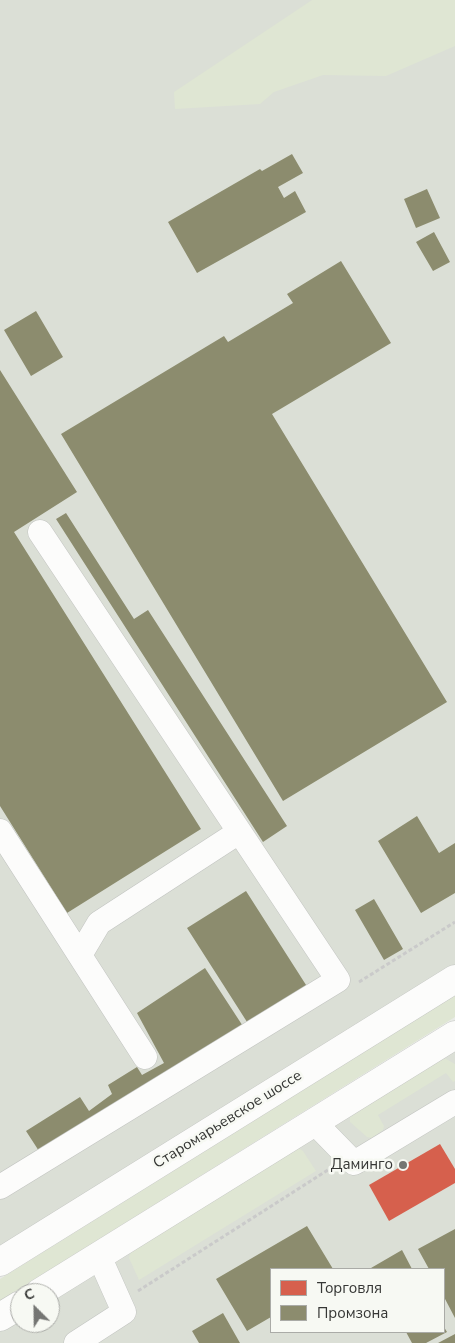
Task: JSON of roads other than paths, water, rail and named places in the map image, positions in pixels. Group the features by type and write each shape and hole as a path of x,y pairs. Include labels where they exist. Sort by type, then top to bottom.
{"main road":[{"name":"Старомарьевское шоссе","path":"0,1262 455,979"},
{"path":"55,1283 454,1036"}],"lane":[{"path":"0,1187 338,980 40,532"},
{"path":"0,831 145,1057"},
{"path":"80,955 99,923 239,832"},
{"path":"314,1122 354,1163 455,1102"},
{"path":"76,1343 124,1312 99,1256"}],"place":[{"name":"Даминго","path":"403,1165"}]}
